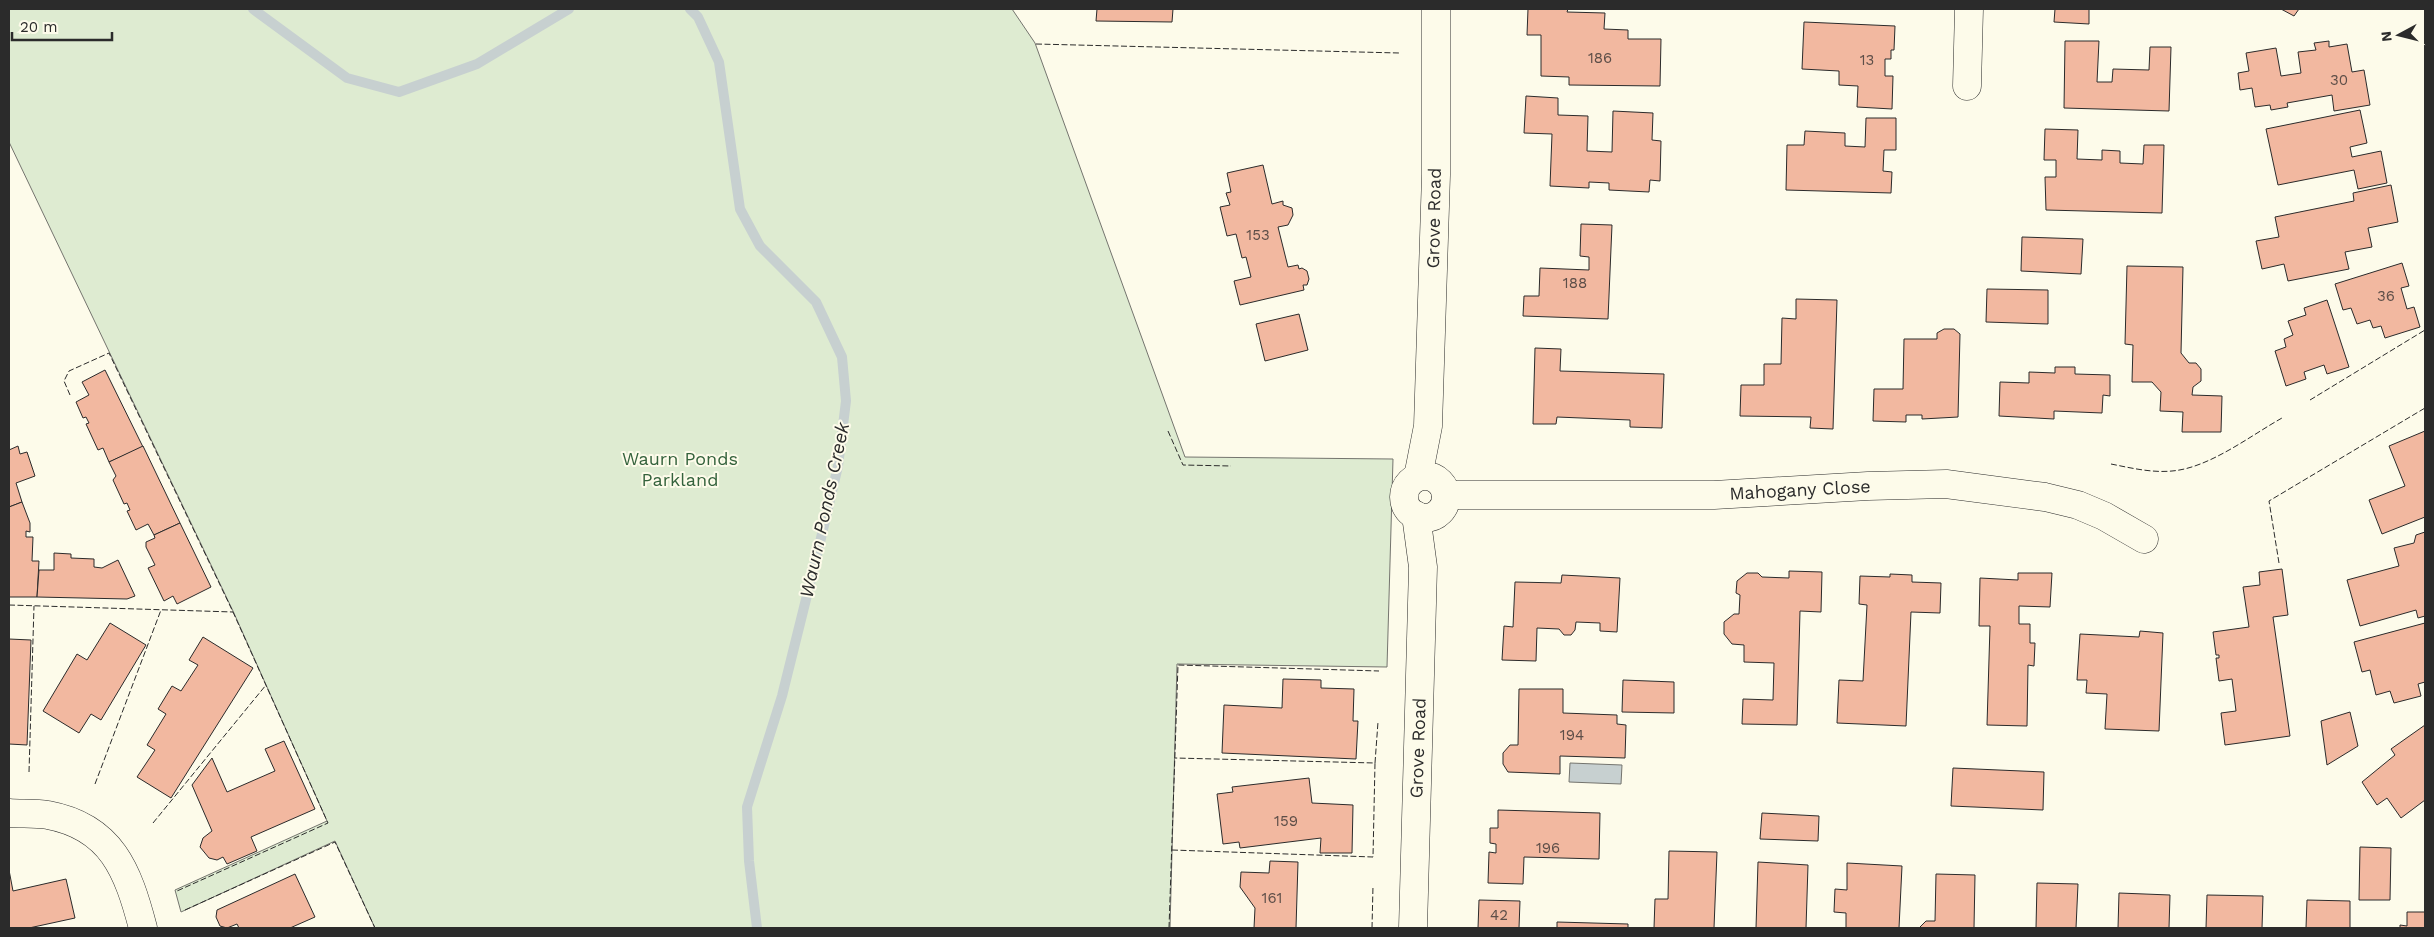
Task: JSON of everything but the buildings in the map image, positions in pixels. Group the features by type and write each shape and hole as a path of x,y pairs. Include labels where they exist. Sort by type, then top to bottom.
{"street":[{"name":"Grove Road","path":"1413,928 1423,567 1430,497 1428,426 1436,175 1436,9"},
{"path":"1967,86 1969,9"},
{"name":"Mahogany Close","path":"1430,497 1714,495 1868,486 1946,484 2045,497 2078,505 2104,516 2144,539"},
{"path":"9,813 47,815 81,825 105,842 122,866 131,887 143,928"}],"green space":[{"name":"Waurn Ponds Parkland","path":"9,9 1012,9 1035,43 1185,457 1393,459 1387,667 1177,664 1170,928 375,928 335,841 181,912 175,890 327,821 233,611 9,142"}],"shaded area":[{"path":"1570,763 1622,765 1621,784 1569,782"}],"waterway":[{"name":"Waurn Ponds Creek","path":"253,9 347,78 399,92 477,64 569,9"},
{"name":"Waurn Ponds Creek","path":"690,9 698,17 719,62 740,209 760,246 816,302 842,357 846,401 838,466 817,555 782,696 747,807 749,861 757,928"}],"fence":[{"path":"1036,44 1399,53"},
{"path":"2310,400 2425,330"},
{"path":"70,395 64,381 69,371 109,353 233,612 328,823 177,891"},
{"path":"2279,563 2269,501 2425,408"},
{"path":"2111,464 2142,470 2172,471 2186,469 2215,458 2282,418"},
{"path":"1168,431 1183,465 1231,466"},
{"path":"9,605 233,612"},
{"path":"29,772 34,606"},
{"path":"95,784 161,610"},
{"path":"1169,928 1178,665 1379,671"},
{"path":"153,823 266,685"},
{"path":"1375,763 1378,722"},
{"path":"1172,850 1373,857 1375,763 1175,758"},
{"path":"185,910 335,842 375,928"},
{"path":"1372,928 1373,886"}]}
